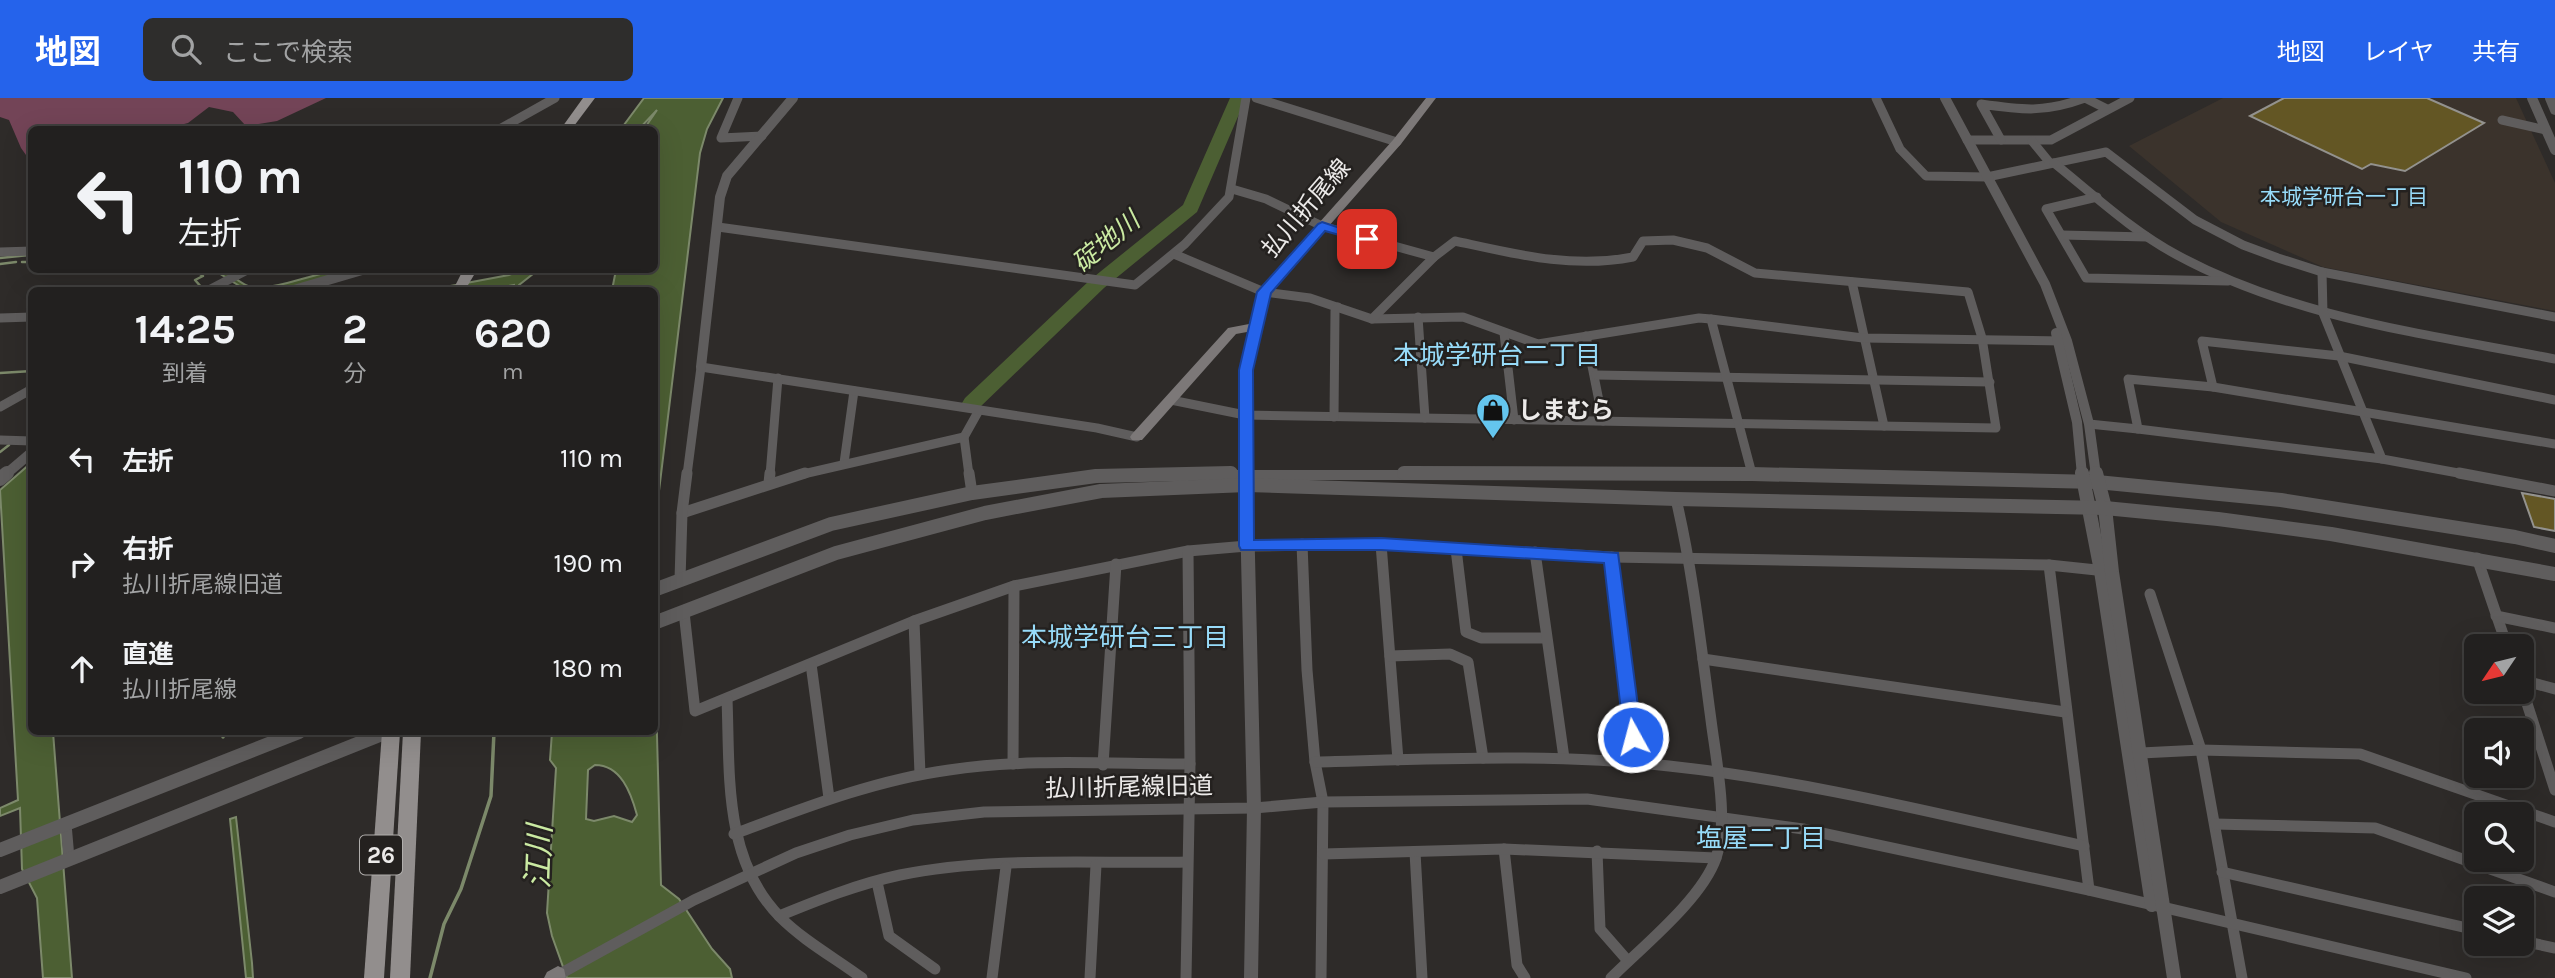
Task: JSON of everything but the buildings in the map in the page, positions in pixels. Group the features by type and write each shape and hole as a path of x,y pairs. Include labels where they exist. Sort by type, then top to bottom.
{"main road":[{"path":"558,126 578,98"},
{"path":"568,126 589,98"},
{"name":"払川折尾線","path":"1254,327 1264,292 1397,142 1431,98"},
{"path":"455,287 467,273"},
{"path":"1138,437 1232,331 1254,327"},
{"name":"26","path":"374,978 389,735"},
{"name":"26","path":"400,978 412,735"}],"street":[{"path":"505,126 555,98"},
{"path":"738,98 721,138 762,136"},
{"path":"675,582 720,197 727,176 793,98"},
{"path":"718,227 1136,286 1222,208 1232,189 1247,98"},
{"path":"1256,98 1397,142"},
{"path":"1876,98 1900,149 1926,176 1984,178 2106,152 2195,219 2218,233 2278,258 2322,272 2554,320"},
{"path":"1938,98 2045,284 2089,425 2097,482 2105,508 2106,571 2158,906 2174,978"},
{"path":"1945,98 1984,178"},
{"path":"2001,140 1982,104 2030,111 2063,106 2085,98 2107,109"},
{"path":"1967,140 2051,139 2130,98"},
{"path":"2532,98 2551,130 2555,150"},
{"path":"2550,98 2555,110"},
{"path":"2502,120 2551,130"},
{"path":"2032,141 2052,163 2147,237 2231,281 2323,313 2555,359"},
{"path":"1232,189 1266,199 1322,226 1434,257"},
{"path":"2097,197 2046,209 2086,278 2231,281"},
{"path":"2062,236 2147,237"},
{"path":"1171,400 1245,415 1996,428 1982,338 1968,292 1755,273 1707,248 1673,240 1643,241 1633,257 1611,263 1541,258 1455,241 1434,257 1372,319"},
{"path":"0,252 28,251"},
{"path":"1174,254 1264,292 1310,298 1372,319 1463,317 1538,344 1699,317 1863,338 2063,341"},
{"path":"2322,272 2323,313 2382,459"},
{"path":"215,287 241,273"},
{"path":"305,287 352,273"},
{"path":"1852,282 1884,426"},
{"path":"1334,417 1335,311 1338,307"},
{"path":"0,318 28,317"},
{"path":"1418,317 1425,418"},
{"path":"1711,319 1752,474"},
{"path":"1251,978 1254,808 1245,415 1246,370 1254,327"},
{"path":"1504,333 1514,420"},
{"path":"1586,336 1596,375 1603,421"},
{"path":"2063,341 2077,422 2083,482 2106,571 2141,753 2158,906"},
{"path":"2213,387 2202,341 2339,356 2555,400"},
{"path":"701,367 978,412 1097,428 1138,437"},
{"path":"1596,375 1990,382"},
{"path":"769,483 778,378"},
{"path":"2138,429 2128,379 2213,387 2555,444"},
{"path":"844,463 854,391"},
{"path":"0,407 28,392"},
{"path":"972,493 964,436 978,412"},
{"path":"2089,425 2382,459 2555,491"},
{"path":"682,513 769,483 964,436"},
{"path":"0,440 28,441"},
{"path":"0,480 28,456"},
{"path":"658,622 836,553 985,513 1101,491 1247,479 1752,474 2097,482 2281,500 2515,537 2555,546"},
{"path":"658,588 831,524 972,493 1035,482 1096,476 1247,479 1676,499 2089,507 2167,512 2477,558 2555,573"},
{"path":"1611,978 1695,894 1716,858 1721,835 1717,771 1690,558 1676,499"},
{"path":"684,612 695,711 914,621 1014,586 1188,551 1302,544 1381,544 1612,557 2049,565 2106,571"},
{"path":"1302,544 1307,670 1315,762 1323,802 1321,978"},
{"path":"1381,544 1398,760"},
{"path":"1456,549 1466,632 1481,638 1546,638"},
{"path":"1186,978 1190,809 1188,551"},
{"path":"1535,552 1564,758"},
{"path":"1612,557 1636,763"},
{"path":"2477,558 2503,634"},
{"path":"1103,765 1116,564"},
{"path":"2049,565 2089,890"},
{"path":"1013,764 1014,586"},
{"path":"2150,594 2201,750 2242,978"},
{"path":"2496,616 2555,628"},
{"path":"914,621 920,774"},
{"path":"1390,656 1450,654 1468,662 1483,758"},
{"path":"1703,659 2065,712"},
{"path":"811,664 829,797"},
{"path":"2534,683 2555,689"},
{"path":"727,699 734,834 749,875 779,916 862,978"},
{"path":"2527,704 2555,790"},
{"path":"0,850 291,735"},
{"path":"0,887 381,735"},
{"path":"2542,748 2555,752"},
{"path":"2141,753 2201,750 2360,754 2555,822"},
{"path":"1315,762 1564,758 1717,771 1819,788 2084,846"},
{"path":"734,834 829,797 920,774 1013,764 1190,764"},
{"name":"払川折尾線旧道","path":"559,975 694,900 796,853 850,835 914,820 984,813 1254,808 1323,802 1587,799 1803,829 2089,890 2466,978"},
{"path":"66,824 69,859"},
{"path":"2215,824 2375,828 2555,892"},
{"path":"1323,854 1504,849 1597,850 1716,858"},
{"path":"1504,849 1517,965 1525,978"},
{"path":"1597,850 1600,929 1628,961"},
{"path":"1415,852 1422,978"},
{"path":"779,916 822,898 877,882 941,870 1187,862"},
{"path":"1090,978 1096,865"},
{"path":"992,978 1006,867"},
{"path":"2222,872 2464,927"},
{"path":"877,882 889,936 934,969"},
{"path":"2534,944 2555,948"}],"shaded area":[{"path":"0,98 326,98 277,121 246,126 233,112 209,107 188,123 176,126 28,126 28,158 9,120 0,117"},
{"path":"644,98 723,98 707,129 700,153 658,499 658,287 613,287 615,273 658,273 658,126 646,126 657,110 642,126 623,126"},
{"path":"2223,98 2516,98 2555,183 2555,311 2323,267 2221,222 2129,146"},
{"path":"219,273 226,273 253,287 241,287"},
{"path":"327,273 342,273 293,287 265,287"},
{"path":"534,273 519,287 445,287"},
{"path":"28,466 28,735 53,735 72,978 43,978 37,898 22,869 20,808 0,816 0,808 18,800 0,490"},
{"path":"552,735 657,735 661,885 679,899 712,949 730,969 732,978 567,978 547,913 556,768 550,760","holes":["595,765 612,770 624,782 632,798 637,815 632,822 614,816 594,821 586,819 588,770"]},
{"path":"236,817 253,978 246,978 230,819"}],"waterway":[{"name":"碇地川","path":"972,403 1097,284 1191,208 1238,98"},
{"path":"0,258 28,255"},
{"path":"0,264 16,262"},
{"path":"22,262 27,262"},
{"path":"198,273 203,276 195,280 201,287"},
{"path":"0,373 28,371"},
{"path":"0,452 9,445"},
{"path":"430,978 444,924 461,889 491,796 494,735"}],"place":[{"name":"しまむら","path":"1493,440"}],"district":[{"name":"本城学研台一丁目","path":"2344,197"},
{"name":"本城学研台二丁目","path":"1497,355"},
{"name":"本城学研台三丁目","path":"1125,637"},
{"name":"塩屋二丁目","path":"1761,838"}],"route":[{"path":"1367,239 1322,226 1264,292 1246,370 1247,546 1381,544 1612,557 1633,737"}],"water label":[{"name":"江川","path":"539,857"}]}
